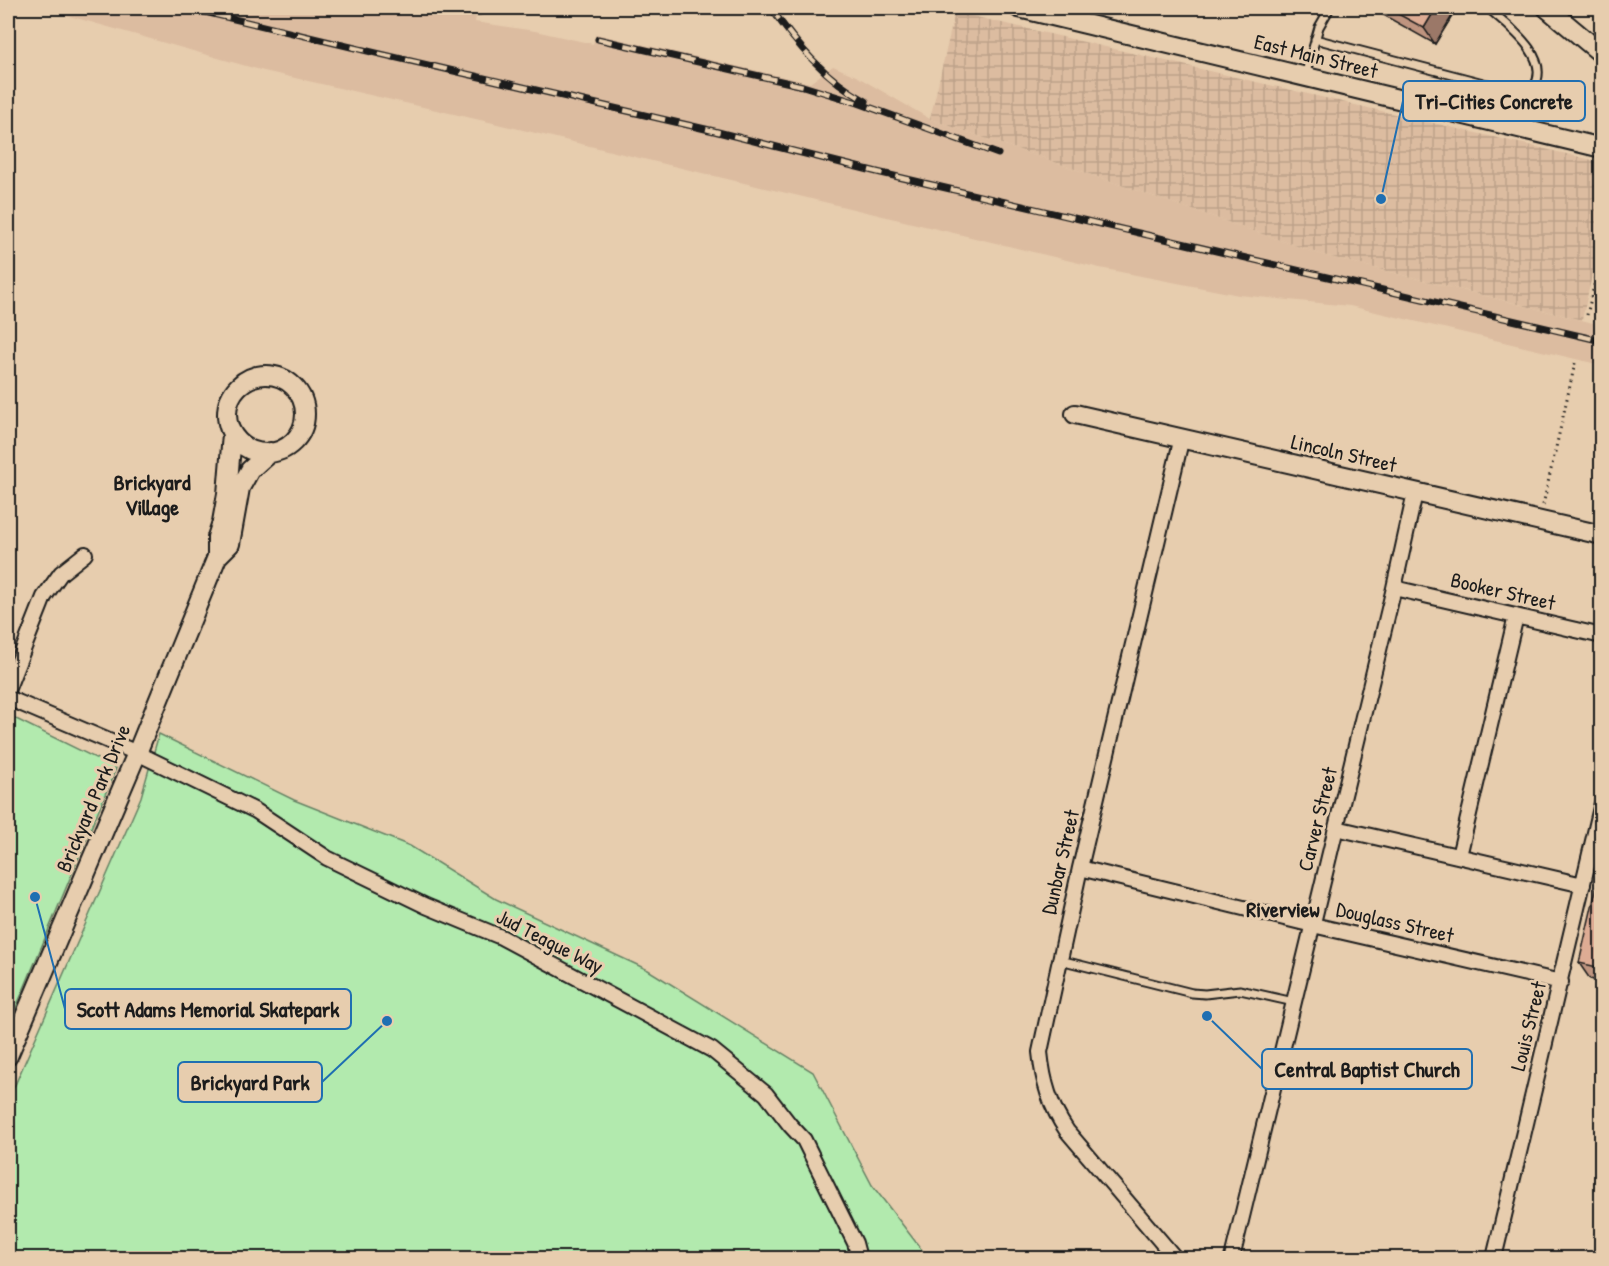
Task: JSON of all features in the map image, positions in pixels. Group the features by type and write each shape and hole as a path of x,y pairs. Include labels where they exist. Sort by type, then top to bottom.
{"street":[{"name":"East Main Street","path":"1019,8 1602,148"},
{"path":"1547,8 1602,54"},
{"path":"260,375 273,375 286,380 296,388 305,412 303,425 297,436 288,446 270,452 252,450 240,444 227,423 226,410 237,386 260,375"},
{"name":"Lincoln Street","path":"1075,414 1602,536"},
{"name":"Brickyard Park Drive","path":"218,557 217,537 227,494 232,434"},
{"name":"Dunbar Street","path":"1174,1258 1066,1131 1051,1103 1042,1073 1040,1052 1080,868 1182,437"},
{"name":"Brickyard Park Drive","path":"8,1056 218,557 230,544 240,488 250,470 270,452"},
{"name":"Carver Street","path":"1232,1258 1415,493"},
{"path":"8,688 44,597 61,573 85,554"},
{"name":"Booker Street","path":"1394,588 1602,636"},
{"path":"1459,856 1516,616"},
{"name":"Jud Teague Way","path":"8,698 137,753 256,811 327,858 426,906 501,937 712,1050 766,1095 804,1140 855,1244 859,1258"},
{"name":"Louis Street","path":"1494,1258 1602,803"},
{"path":"1336,828 1583,885"},
{"name":"Douglass Street","path":"1080,868 1560,982"}],"lane":[{"path":"1305,76 1319,27 1330,8"},
{"path":"1315,39 1487,84 1522,90 1534,87 1538,79 1538,72 1533,51 1488,8"},
{"path":"1059,960 1192,993 1205,994 1240,990 1294,1002"}],"path":[{"path":"1587,315 1602,252"},
{"path":"1540,521 1576,359"}],"shaded area":[{"path":"41,8 478,8 475,22 535,31 593,44 596,34 810,83 833,66 856,76 930,119 1323,255 1601,325 1601,365 1350,306 1239,295 1100,268 489,122 264,71"},
{"path":"955,12 1601,162 1601,236 1582,320 1323,255 930,119"}],"green space":[{"path":"8,715 116,768 8,1027"},
{"path":"159,734 294,800 410,846 496,899 648,970 813,1072 872,1185 928,1258 8,1258 8,1101 141,797"}],"building":[{"path":"1387,8 1436,8 1424,28"},
{"path":"1597,885 1602,885 1602,968 1579,963"},
{"path":"1602,1096 1602,1114 1597,1113"}],"railway":[{"path":"188,8 1602,341"},
{"path":"406,8 468,13 515,8"},
{"path":"771,8 791,35 825,72 866,101"},
{"path":"598,39 803,86 858,103 998,154"}],"place":[{"name":"Tri-Cities Concrete","path":"1381,199"},
{"name":"Scott Adams Memorial Skatepark","path":"35,897"},
{"name":"Central Baptist Church","path":"1207,1016"},
{"name":"Brickyard Park","path":"387,1021"}],"district":[{"name":"Brickyard Village","path":"152,494"},
{"name":"Riverview","path":"1283,909"}]}
